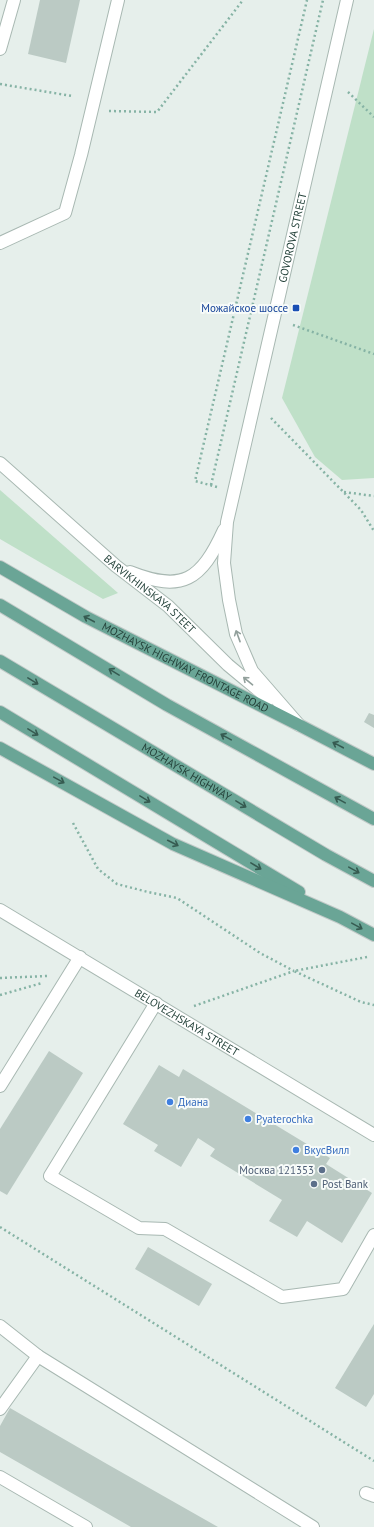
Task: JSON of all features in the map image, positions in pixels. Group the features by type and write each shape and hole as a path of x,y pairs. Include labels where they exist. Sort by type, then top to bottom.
{"main road":[{"name":"MOZHAYSK HIGHWAY FRONTAGE ROAD","path":"0,567 86,617 299,724 374,764"},
{"path":"0,605 167,705 374,819"},
{"name":"MOZHAYSK HIGHWAY","path":"0,660 319,851 374,881"},
{"path":"0,712 340,917 374,935"},
{"path":"0,748 173,844 340,917"}],"street":[{"path":"0,49 14,0"},
{"path":"0,243 65,213 92,111 118,0"},
{"name":"GOVOROVA STREET","path":"299,724 252,671 236,634 229,600 224,563 227,522 347,0"},
{"name":"BARVIKHINSKAYA STEET","path":"0,463 116,566 168,606 228,665 299,724"},
{"name":"GOVOROVA STREET","path":"116,566 148,579 174,582 187,578 196,573 208,560 227,522"},
{"name":"BELOVEZHSKAYA STREET","path":"0,910 374,1135"},
{"path":"0,1086 80,958"},
{"path":"156,1003 50,1176 139,1228 165,1229 282,1297 343,1289 374,1235"},
{"path":"0,1326 38,1356 313,1527"},
{"path":"0,1409 38,1356"},
{"path":"0,1477 86,1527"}],"path":[{"path":"92,111 157,112 243,0"},
{"path":"220,488 195,481 307,0"},
{"path":"211,485 323,0"},
{"path":"0,84 72,96"},
{"path":"348,92 374,117"},
{"path":"293,325 374,354"},
{"path":"271,418 361,510 374,531"},
{"path":"344,492 374,496"},
{"path":"73,824 98,869 117,884 177,898 260,953 294,971 361,1002 374,1004"},
{"path":"173,1013 294,971 367,957"},
{"path":"0,978 68,976"},
{"path":"0,995 68,976"},
{"path":"0,1227 374,1461"}],"green space":[{"path":"374,29 374,478 342,480 315,457 282,398"},
{"path":"0,490 118,593 103,599 0,539"}],"building":[{"path":"40,0 80,0 66,63 28,54"},
{"path":"369,713 374,715 374,728 364,722"},
{"path":"49,1051 83,1073 7,1195 0,1191 0,1129"},
{"path":"159,1065 179,1077 183,1069 330,1158 326,1164 372,1193 342,1243 307,1221 297,1237 269,1221 282,1200 210,1156 215,1149 198,1138 181,1167 154,1151 158,1145 123,1124"},
{"path":"148,1247 212,1284 199,1306 135,1269"},
{"path":"374,1324 374,1394 366,1407 335,1388"},
{"path":"10,1408 218,1527 131,1527 0,1452 0,1426"}],"place":[{"name":"Можайское шоссе","path":"296,308"},
{"name":"Диана","path":"170,1102"},
{"name":"Pyaterochka","path":"248,1119"},
{"name":"ВкусВилл","path":"296,1150"},
{"name":"Москва 121353","path":"322,1170"},
{"name":"Post Bank","path":"314,1184"}]}
